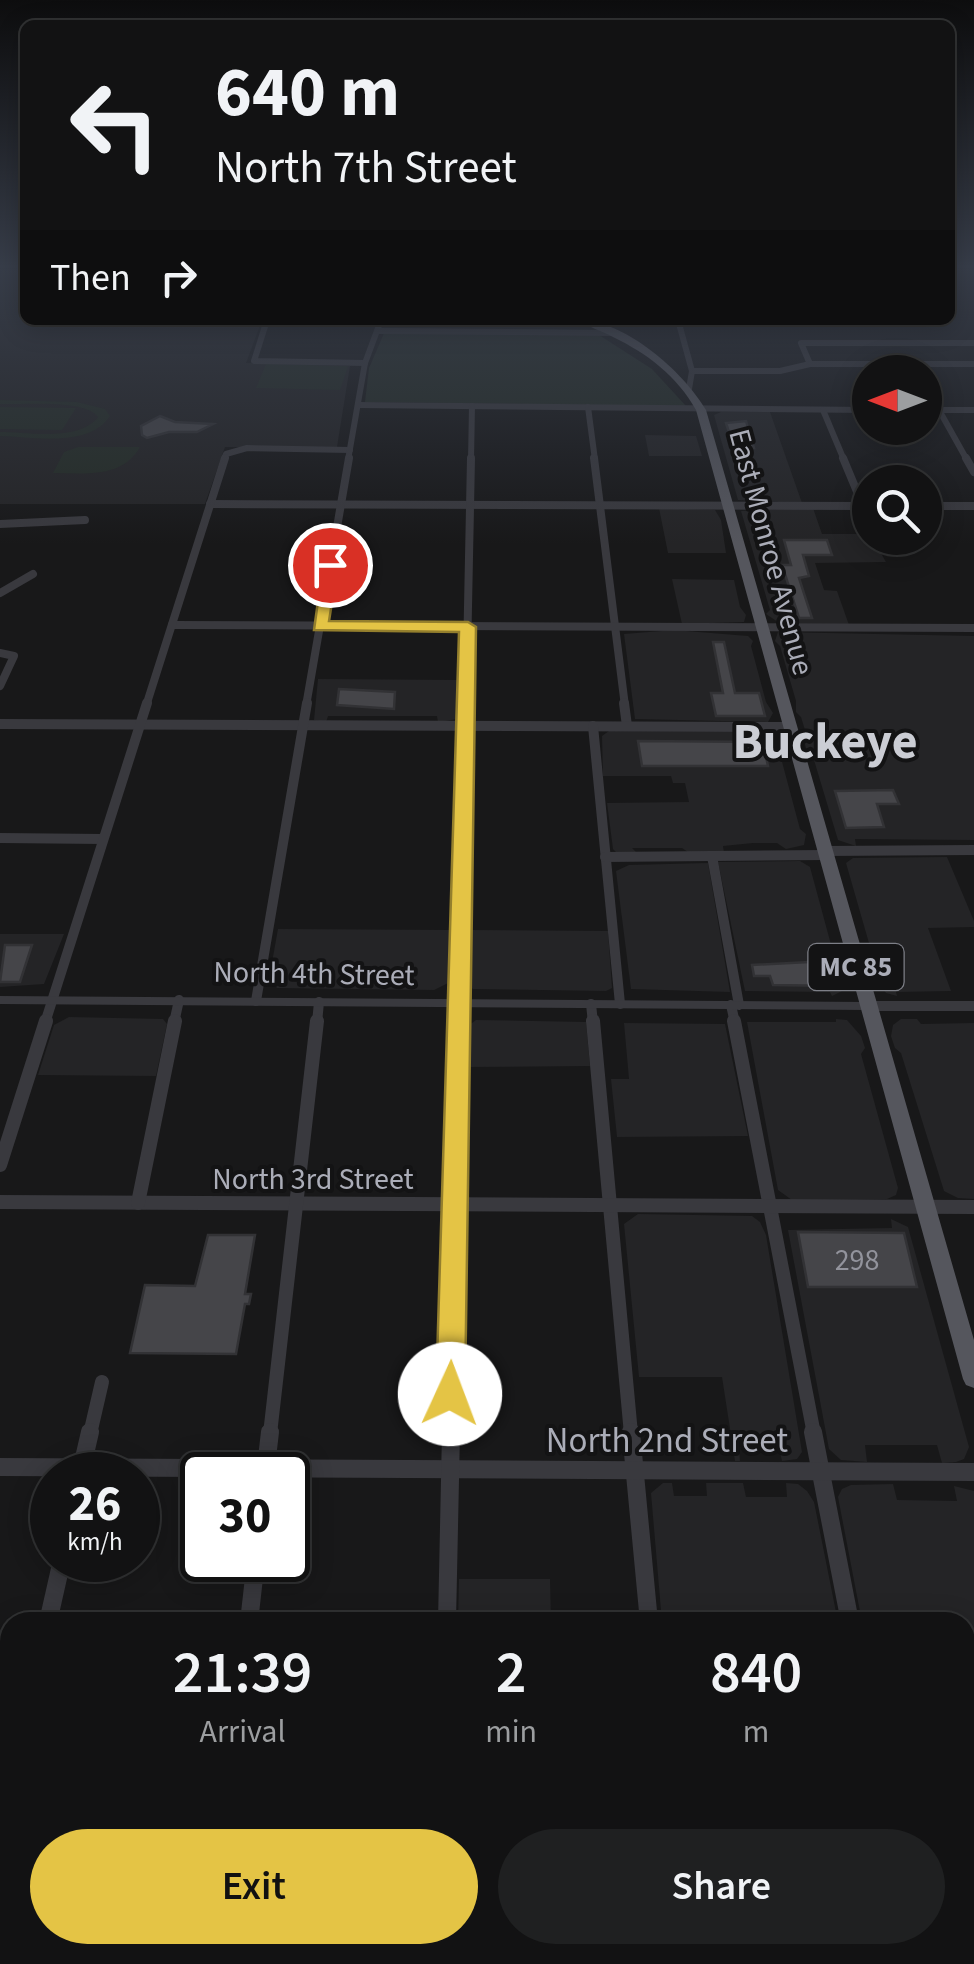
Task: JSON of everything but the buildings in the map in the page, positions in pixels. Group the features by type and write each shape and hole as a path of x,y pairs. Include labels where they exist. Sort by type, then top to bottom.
{"main road":[{"name":"MC 85","path":"658,361 688,389"},
{"name":"East Monroe Avenue","path":"688,389 700,410 974,1379"}],"street":[{"path":"254,361 365,363 256,1001"},
{"path":"688,389 692,371 689,361"},
{"path":"692,371 780,371 810,364 974,364"},
{"path":"358,405 852,410"},
{"path":"447,1612 472,406"},
{"path":"588,407 627,726"},
{"path":"823,410 852,475"},
{"path":"942,410 974,410"},
{"path":"942,415 974,472"},
{"path":"0,1165 226,454 234,450 350,450"},
{"path":"210,504 852,506"},
{"path":"942,506 974,506"},
{"path":"0,524 85,520"},
{"path":"0,593 33,574"},
{"path":"172,626 974,628"},
{"path":"0,653 14,656 0,686"},
{"path":"0,724 789,727"},
{"path":"593,726 620,1004"},
{"path":"0,838 103,839"},
{"path":"605,857 974,850"},
{"path":"712,856 735,1005 848,1612"},
{"name":"North 4th Street","path":"0,1000 867,1006"},
{"path":"138,1204 180,1000"},
{"path":"268,1452 319,1002"},
{"path":"591,1004 649,1612"},
{"path":"867,1006 974,1006"},
{"name":"North 3rd Street","path":"0,1202 974,1207"},
{"path":"85,1452 102,1382"},
{"name":"North 2nd Street","path":"0,1467 30,1468"},
{"name":"North 2nd Street","path":"310,1472 974,1472"},
{"path":"50,1612 57,1582"},
{"path":"251,1612 254,1582"}],"shaded area":[{"path":"0,361 247,361 350,366 337,447 225,447 205,504 0,504"},
{"path":"372,361 639,361 652,369 686,406 365,402"},
{"path":"266,364 348,366 340,390 256,388"},
{"path":"0,400 77,402 105,409 110,416 101,426 75,437 0,436 0,432 66,433 89,425 98,417 68,405 0,404"},
{"path":"0,407 76,408 62,430 0,429"},
{"path":"770,412 802,503 738,500 714,415"},
{"path":"645,435 696,436 702,456 649,456"},
{"path":"78,447 140,447 123,465 113,469 53,473 64,452"},
{"path":"659,508 715,510 721,520 726,553 668,553"},
{"path":"813,508 822,534 852,534 852,555 882,555 886,562 815,563 824,590 837,591 849,625 781,624 766,614 770,610 741,511"},
{"path":"672,579 734,580 740,607 746,615 744,622 682,624"},
{"path":"674,630 748,636 753,641 766,702 773,713 768,722 635,719 624,634"},
{"path":"778,632 974,636 974,840 855,839 856,846 838,840 814,760 808,756 808,740 796,712 780,646 775,641"},
{"path":"318,679 459,680 458,719 438,722 437,716 328,716 326,722 314,720"},
{"path":"609,731 764,732 775,736 781,742 781,758 800,829 806,834 804,845 786,849 777,843 723,846 724,853 632,848 638,854 617,853 613,849 607,803 689,802 685,783 673,783 671,776 603,776 602,736"},
{"path":"947,857 974,921 974,927 928,928 951,991 896,992 897,996 886,993 876,980 875,964 846,863 853,858"},
{"path":"800,861 810,867 836,963 843,969 844,990 832,996 830,992 745,991 718,862"},
{"path":"708,863 730,992 631,989 616,871 629,865"},
{"path":"278,929 453,930 450,982 434,990 277,988 269,979"},
{"path":"470,930 608,931 612,988 473,989 468,984"},
{"path":"0,934 64,934 44,984 0,987"},
{"path":"69,1017 163,1019 167,1024 156,1076 38,1075 54,1025"},
{"path":"901,1019 917,1019 921,1024 974,1023 974,1199 958,1198 944,1191 901,1053 891,1036 893,1025"},
{"path":"476,1020 586,1022 590,1066 463,1067 468,1026"},
{"path":"847,1020 861,1036 865,1048 861,1054 898,1188 896,1195 887,1199 792,1200 778,1190 747,1022"},
{"path":"624,1023 725,1024 748,1136 617,1137 611,1079 629,1079"},
{"path":"638,1214 752,1216 760,1222 766,1235 802,1452 797,1459 782,1461 779,1448 739,1448 740,1461 735,1461 722,1377 639,1377 624,1224"},
{"path":"891,1219 908,1227 969,1447 964,1459 956,1462 942,1463 937,1445 865,1445 867,1462 841,1460 829,1449 788,1230 892,1228"},
{"path":"663,1483 672,1483 674,1496 707,1496 706,1483 743,1483 746,1497 787,1497 786,1483 798,1484 814,1502 836,1612 661,1612 651,1493"},
{"path":"893,1484 897,1500 957,1501 954,1486 974,1491 974,1612 860,1612 838,1497 842,1489 851,1485"},
{"path":"459,1579 550,1579 551,1612 458,1612"}],"district":[{"name":"Buckeye","path":"825,742"}],"route":[{"path":"330,565 320,626 468,627 450,1394"}]}
